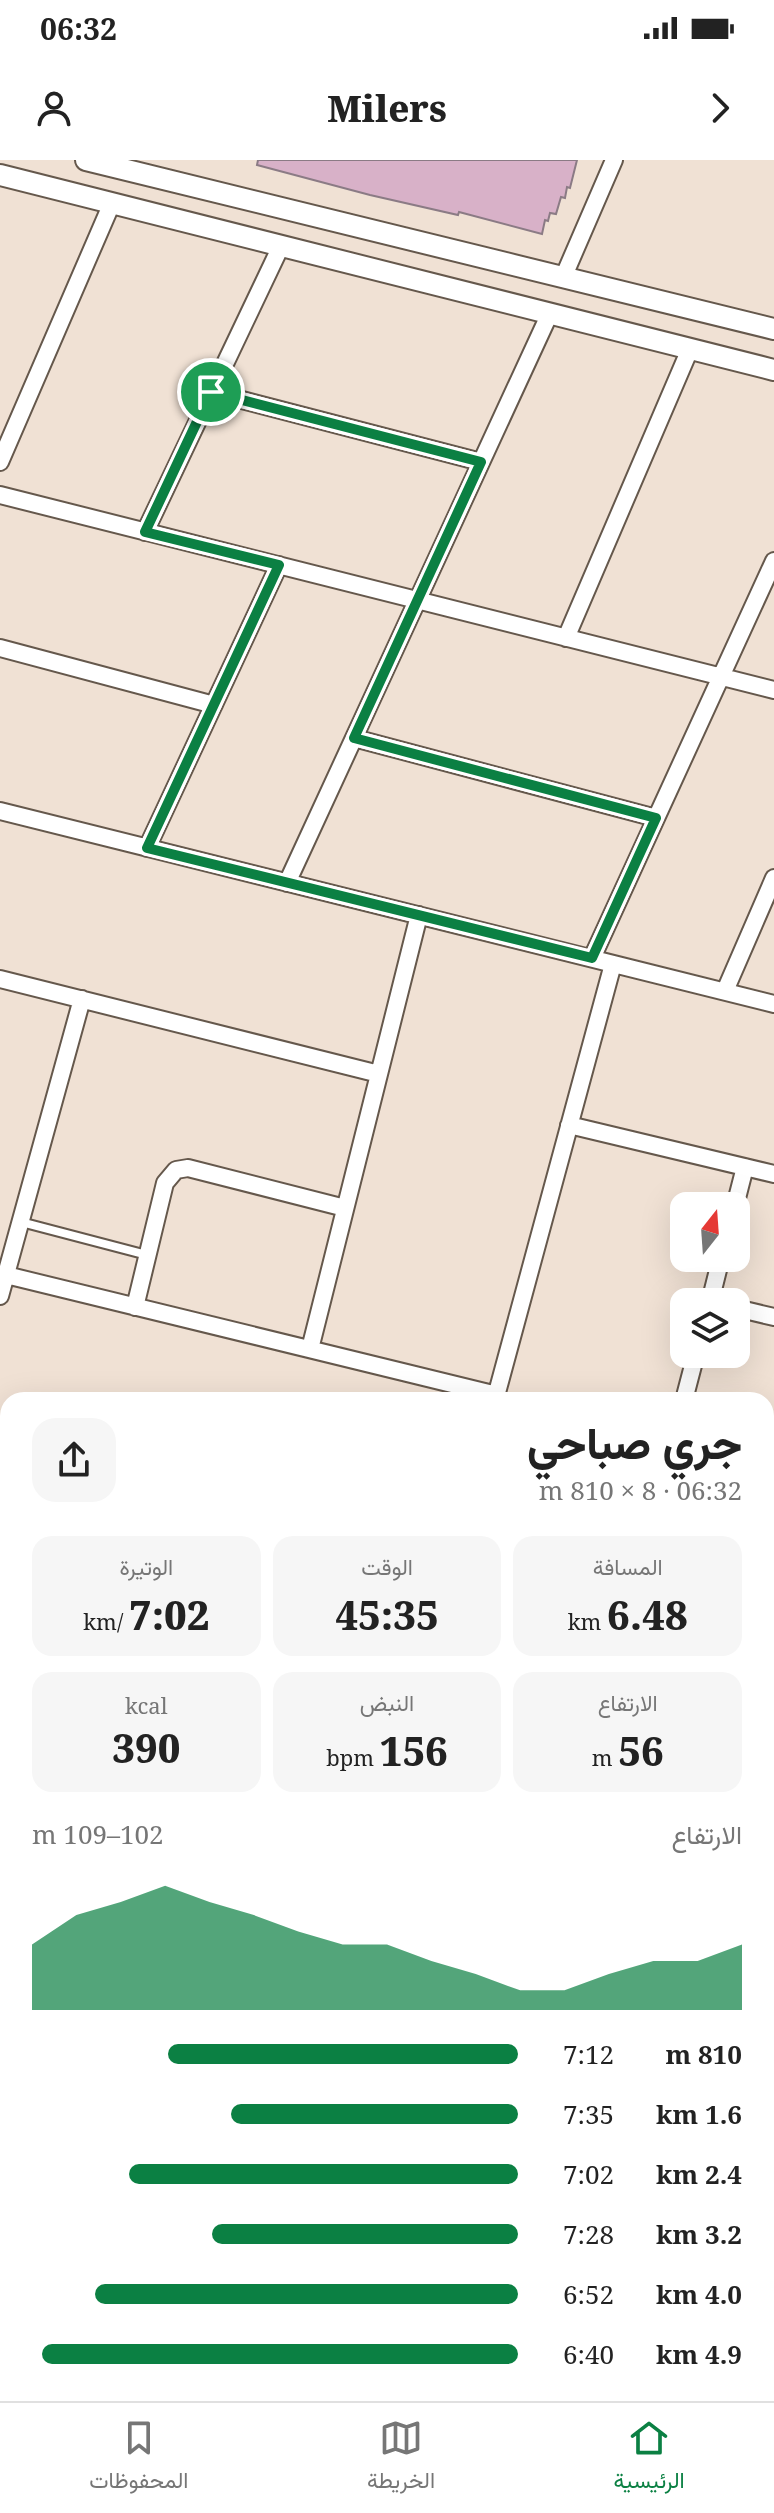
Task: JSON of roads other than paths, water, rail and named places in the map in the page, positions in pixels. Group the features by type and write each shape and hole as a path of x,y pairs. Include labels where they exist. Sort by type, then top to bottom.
{"street":[{"path":"86,160 132,165 563,278 774,329"},
{"path":"563,278 614,160"},
{"path":"0,175 774,370"},
{"path":"0,462 112,203"},
{"path":"145,532 281,246"},
{"path":"287,883 550,313"},
{"path":"566,638 690,349"},
{"path":"211,392 481,462"},
{"path":"0,495 774,690"},
{"path":"592,958 774,561"},
{"path":"147,848 279,565"},
{"path":"0,648 214,705"},
{"path":"354,738 656,818"},
{"path":"0,811 774,1004"},
{"path":"725,991 774,878"},
{"path":"310,1349 419,915"},
{"path":"497,1392 613,964"},
{"path":"0,979 379,1074"},
{"path":"0,1296 82,999"},
{"path":"569,1125 774,1174"},
{"path":"739,1192 745,1167"},
{"path":"135,1307 165,1183 172,1173 182,1168 345,1208"},
{"path":"6,1275 477,1392"},
{"path":"750,1311 774,1317"},
{"path":"686,1392 692,1368"}],"lane":[{"path":"21,1222 147,1255"}]}
